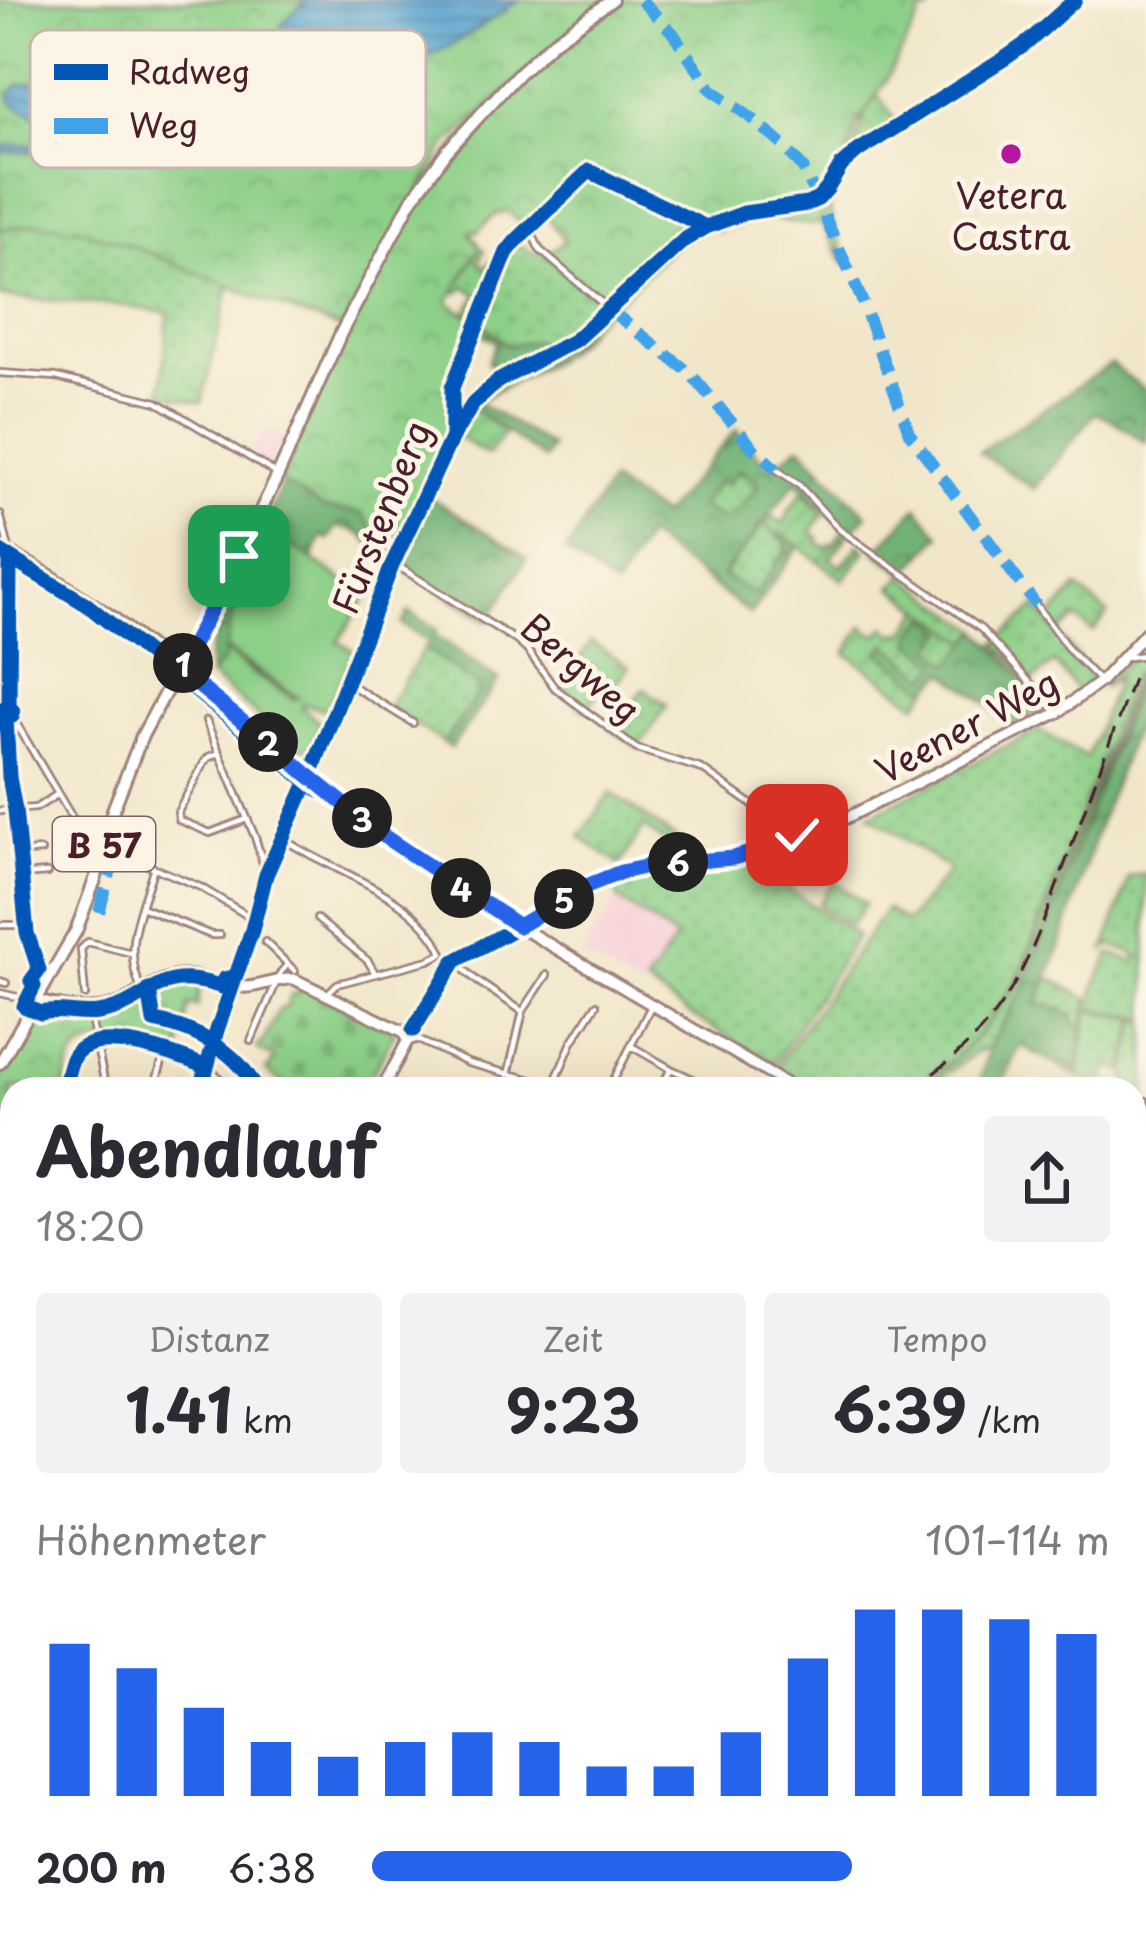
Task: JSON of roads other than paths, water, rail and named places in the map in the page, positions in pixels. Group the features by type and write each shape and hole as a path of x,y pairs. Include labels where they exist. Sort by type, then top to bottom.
{"main road":[{"name":"B 57","path":"0,1063 76,931 142,736 278,475 341,333 411,201 437,163 536,57 612,0"},
{"path":"5,549 100,608 382,835 519,926 775,1077"},
{"name":"Veener Weg","path":"455,961 584,887 621,872 733,858 800,839 845,819 1057,712 1143,649 1146,632"},
{"path":"233,986 266,875 310,776"},
{"path":"388,1077 455,961"},
{"path":"37,1001 89,1010 108,1008 178,975 250,987 278,980 303,981 410,1035"}],"street":[{"name":"Fürstenberg","path":"310,776 393,563 452,437 452,388 508,252 589,171"},
{"path":"529,228 540,250 610,310"},
{"path":"0,373 56,376 157,402 278,475"},
{"path":"776,469 800,485 840,530 981,628 1057,712"},
{"path":"0,514 11,618 9,706 3,709 26,925 34,954"},
{"name":"Bergweg","path":"393,563 517,641 554,688 637,749 702,769 800,839"},
{"name":"Veener Weg","path":"1036,605 1100,682"},
{"path":"0,618 11,618"},
{"path":"0,640 11,640"},
{"path":"346,682 413,723"},
{"path":"5,715 89,840"},
{"path":"206,721 266,875"},
{"path":"219,753 203,763 178,812 179,820 210,833 248,820"},
{"path":"0,812 36,808 58,794"},
{"path":"282,838 393,898 420,922 443,953 337,984 328,994"},
{"path":"19,853 41,850"},
{"path":"117,852 210,892 255,920"},
{"path":"142,991 130,953 131,939 154,867"},
{"path":"21,875 47,873"},
{"path":"142,907 220,935"},
{"path":"317,919 368,961 375,974"},
{"path":"0,925 26,925"},
{"path":"265,942 295,971"},
{"path":"85,995 84,944 130,953"},
{"path":"455,961 523,1011"},
{"path":"251,1041 288,964"},
{"path":"508,1076 523,1011 547,975"},
{"path":"204,1077 233,986"},
{"path":"0,993 37,1001"},
{"path":"557,1077 596,1005"},
{"path":"89,1010 103,1077"},
{"path":"615,1077 649,1010"},
{"path":"410,1035 468,1063 512,1077"},
{"path":"70,1077 73,1056 95,1043 165,1052 221,1077"},
{"path":"213,1043 250,1077"},
{"path":"631,1046 686,1077"},
{"path":"158,1077 165,1052"},
{"path":"667,1077 671,1069"}],"water":[{"path":"307,0 519,0 426,58 426,30 281,30"},
{"path":"30,83 30,112 12,103 10,92"},
{"path":"30,145 30,151 0,152 0,146"}],"railway":[{"path":"927,1077 973,1039 1014,985 1043,923 1134,676"}],"place":[{"name":"Vetera Castra","path":"1011,154"}]}
